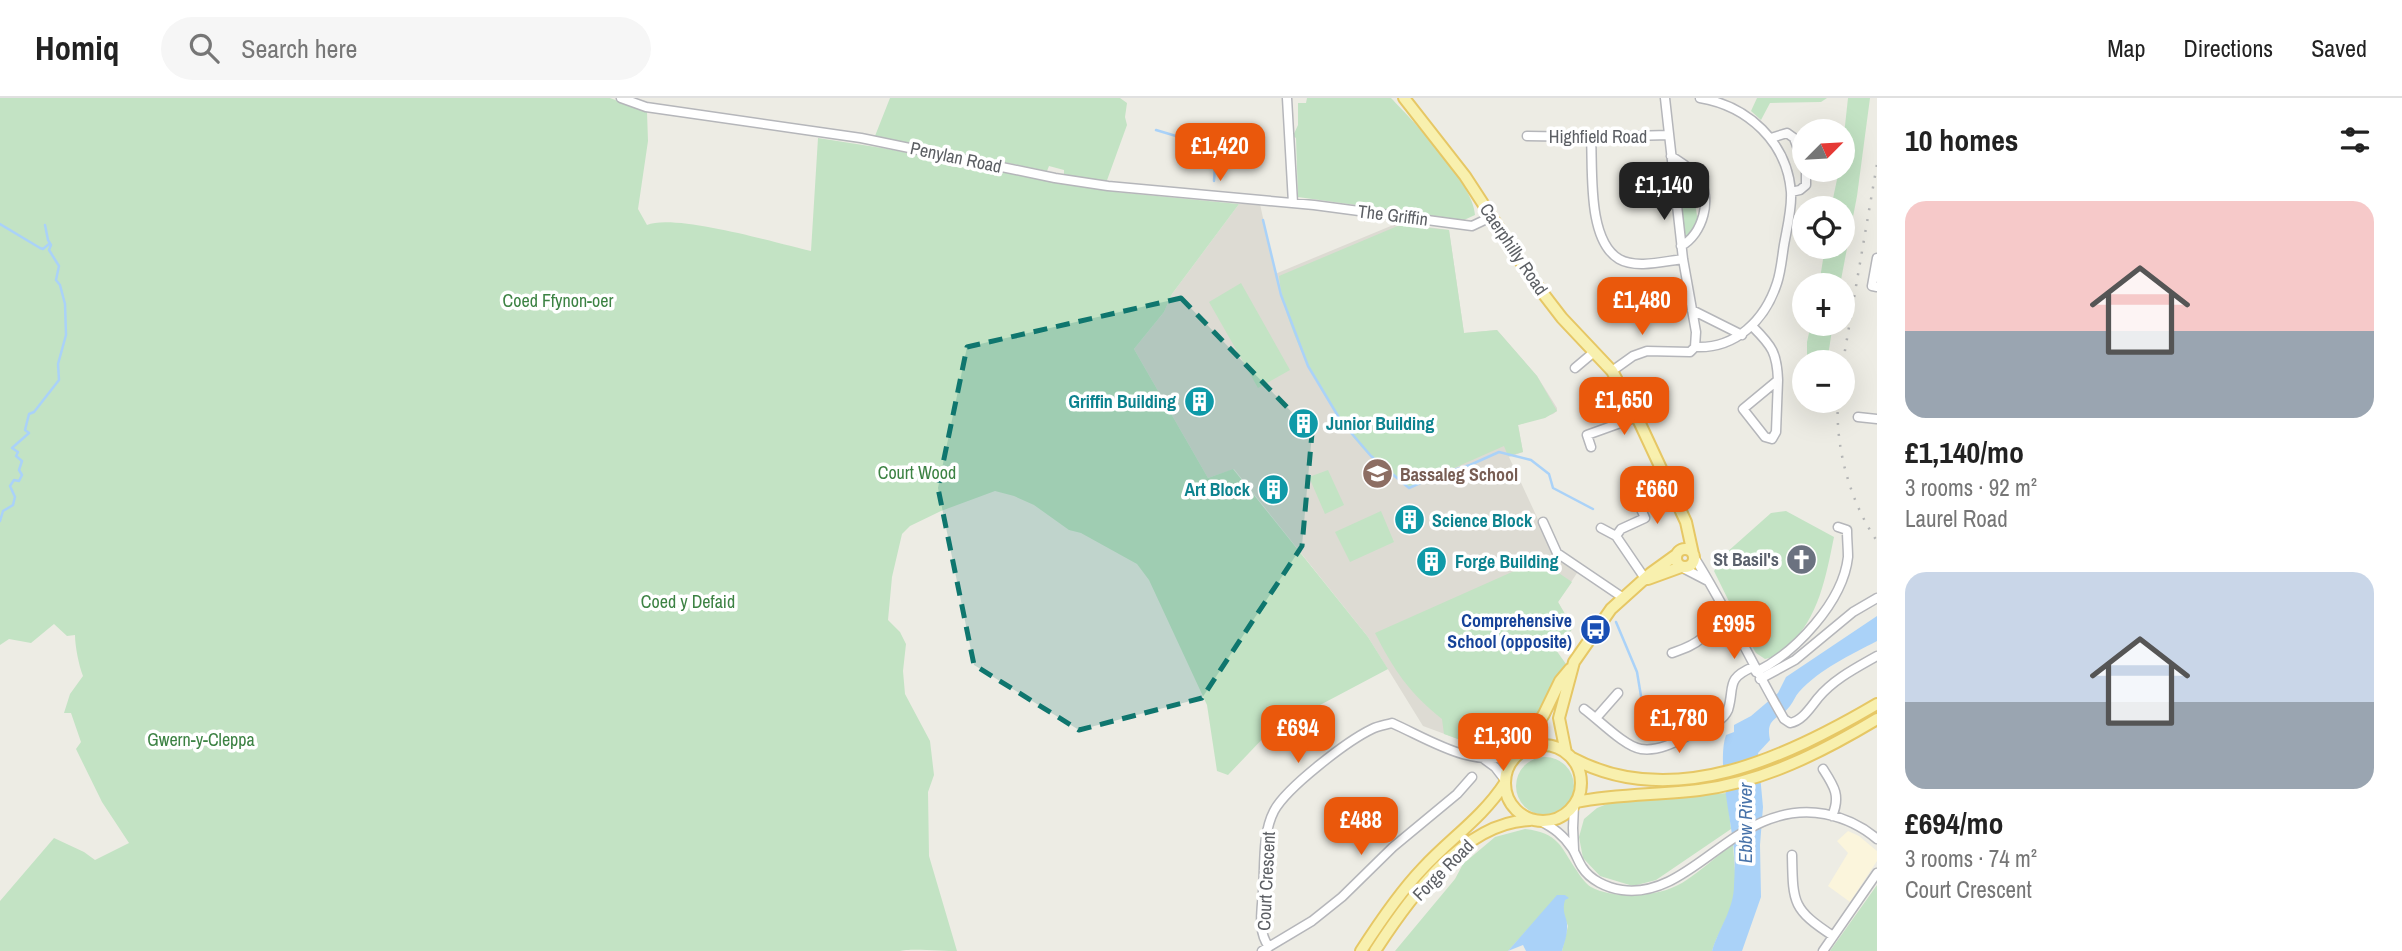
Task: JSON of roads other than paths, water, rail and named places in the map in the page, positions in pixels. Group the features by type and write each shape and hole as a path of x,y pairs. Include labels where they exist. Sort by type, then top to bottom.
{"main road":[{"name":"Caerphilly Road","path":"1404,98 1465,176 1547,299 1612,371 1637,417 1689,532 1694,555"},
{"name":"Caerphilly Road","path":"1680,512 1683,526 1676,561 1681,566"},
{"path":"1646,580 1651,573 1678,553 1688,549 1694,555 1690,566 1681,566 1646,580 1622,597 1595,630 1560,681 1544,714 1509,766 1505,781 1511,803 1520,813 1536,820 1560,817 1575,804 1611,795 1677,792 1721,786 1773,771 1822,750 1877,719"},
{"path":"1572,667 1559,718 1569,756 1581,779 1575,804"},
{"path":"1519,754 1527,749 1551,746 1602,773 1621,778 1665,780 1720,773 1772,758 1877,704"},
{"name":"Forge Road","path":"1361,951 1421,870 1480,817 1505,781"},
{"name":"Forge Road","path":"1375,951 1421,888 1466,844 1497,826 1519,820 1536,820"}],"street":[{"name":"Penylan Road","path":"621,98 646,107 872,140 1055,178 1173,194 1293,203"},
{"path":"1287,98 1293,203"},
{"path":"1612,371 1639,353 1690,352 1695,347 1696,332 1681,246 1665,98 1672,98"},
{"path":"1695,347 1710,348 1742,335 1753,327 1763,312 1778,282 1791,192 1778,150 1755,120 1732,108 1700,98"},
{"path":"1771,138 1787,133 1792,137"},
{"name":"Highfield Road","path":"1527,136 1669,135"},
{"path":"1591,137 1595,222 1605,245 1619,259 1635,263 1683,259"},
{"path":"1671,156 1699,178 1704,195 1704,212 1700,226 1690,241 1681,246"},
{"path":"1791,192 1800,190 1806,182"},
{"name":"The Griffin","path":"1293,203 1472,226 1491,217"},
{"path":"1877,258 1872,286 1877,287"},
{"path":"1692,310 1742,335"},
{"path":"1753,327 1770,344 1777,359 1778,380 1776,432 1772,439 1765,437 1743,409 1778,380"},
{"path":"1575,368 1594,352"},
{"path":"1858,416 1877,419"},
{"path":"1591,447 1587,435 1637,417"},
{"path":"1616,536 1621,529 1645,518 1637,500"},
{"path":"1543,522 1557,553 1622,597"},
{"path":"1758,676 1813,628 1842,582 1848,558 1847,530 1838,527"},
{"path":"1601,528 1616,536 1646,580"},
{"name":"Caerphilly Road","path":"1694,555 1758,676 1784,719 1790,723 1797,720 1828,687 1877,656"},
{"path":"1681,566 1710,582"},
{"path":"1584,709 1640,749 1665,746 1721,719 1728,709 1732,683 1745,671 1758,676 1795,660 1853,612 1877,598"},
{"path":"1672,653 1688,648 1703,637 1715,623 1728,616"},
{"path":"1596,718 1618,693"},
{"name":"Court Crescent","path":"1266,949 1261,924 1266,845 1273,812 1296,786 1346,746 1372,729 1392,723 1465,757 1507,758 1519,754"},
{"path":"1484,759 1495,767 1505,781"},
{"path":"1823,769 1837,792 1832,816"},
{"path":"1266,949 1312,921 1342,897 1393,847 1457,794 1472,776"},
{"path":"1574,850 1575,804"},
{"path":"1536,820 1556,829 1574,850 1590,876 1612,888 1634,891 1669,882 1737,835 1767,819 1799,812 1832,816 1856,824 1877,839"},
{"path":"1792,855 1797,904 1806,917 1833,936"},
{"path":"1823,951 1877,873"}],"water":[{"name":"Ebbw River","path":"1877,616 1877,641 1816,676 1769,727 1770,740 1758,753 1763,807 1760,845 1761,897 1742,951 1712,951 1729,910 1734,885 1734,847 1723,772 1726,735 1734,732 1734,725 1751,716 1778,693 1786,677"},
{"path":"1557,895 1569,898 1564,905 1567,928 1562,951 1526,951 1523,945 1508,951"}],"waterway":[{"path":"1156,130 1176,136 1215,166 1214,181"},
{"path":"1263,220 1281,295 1308,366 1341,421 1371,456 1409,488 1499,452 1531,460 1549,474 1553,488 1593,509"},
{"path":"0,224 40,248 43,249 49,244"},
{"path":"0,521 3,511 13,505 15,497 10,486 14,480 19,481 22,475 19,470 22,461 16,456 18,452 12,448 29,433 25,430 29,414 34,412 59,380 58,364 66,335 65,304 56,280 59,266 49,250 51,245 45,225"},
{"path":"1616,622 1637,672 1641,696 1658,734"}],"railway":[{"path":"1845,350 1877,164"},
{"path":"1838,413 1839,437 1846,474 1859,509 1877,541"}],"place":[{"name":"Griffin Building","path":"1199,401"},
{"name":"Junior Building","path":"1303,423"},
{"name":"Bassaleg School","path":"1377,474"},
{"name":"Art Block","path":"1273,489"},
{"name":"Science Block","path":"1409,520"},
{"name":"St Basil's","path":"1802,559"},
{"name":"Forge Building","path":"1432,561"},
{"name":"Comprehensive School (opposite)","path":"1595,630"}],"park label":[{"name":"Coed Ffynon-oer","path":"558,300"},
{"name":"Court Wood","path":"917,472"},
{"name":"Coed y Defaid","path":"688,601"},
{"name":"Gwern-y-Cleppa","path":"201,739"}]}
